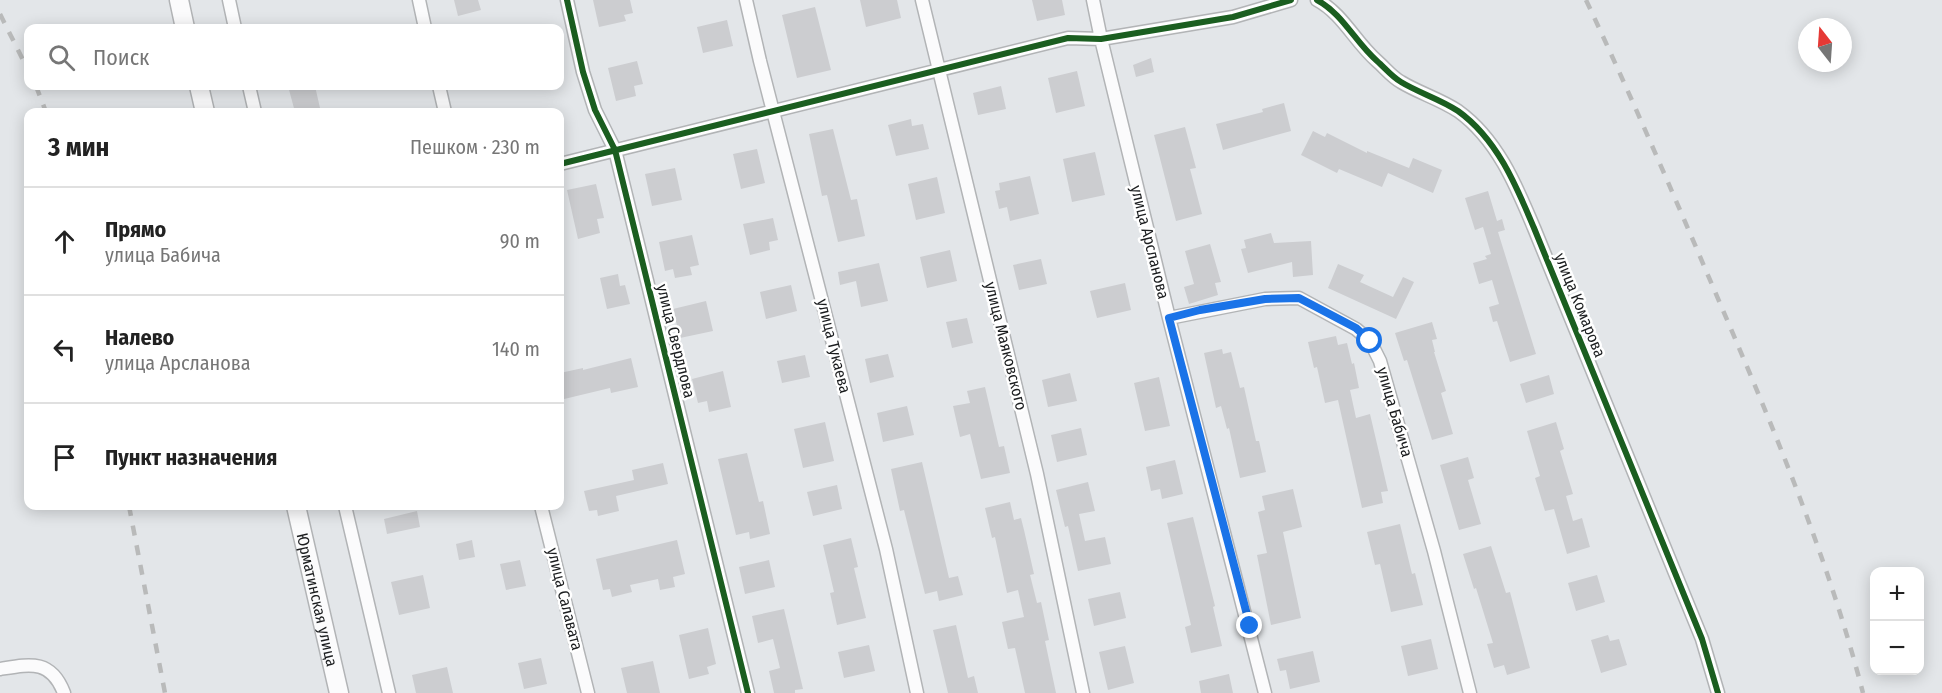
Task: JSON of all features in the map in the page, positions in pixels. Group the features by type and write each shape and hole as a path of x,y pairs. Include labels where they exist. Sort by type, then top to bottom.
{"main road":[{"path":"179,0 184,24"},
{"path":"200,90 204,108"},
{"name":"Юрматинская улица","path":"297,510 339,693"}],"street":[{"path":"229,0 234,24"},
{"path":"419,0 425,24"},
{"name":"улица Свердлова","path":"567,0 583,72 595,110 615,150 748,693"},
{"name":"улица Тукаева","path":"746,0 886,549 917,693"},
{"name":"улица Маяковского","path":"922,0 1037,474 1083,693"},
{"name":"улица Арсланова","path":"1093,0 1169,318 1250,626 1265,693"},
{"path":"564,163 1068,38 1101,39 1233,17 1291,0"},
{"name":"улица Комарова","path":"1317,0 1331,7 1374,58 1400,82 1458,111 1474,124 1500,157 1517,187 1702,639 1718,693"},
{"path":"250,90 254,108"},
{"path":"440,90 444,108"},
{"name":"улица Бабича","path":"1169,318 1200,310 1265,299 1299,298 1356,328 1370,341 1380,361 1434,551 1470,693"},
{"path":"346,510 389,693"},
{"name":"улица Салавата","path":"542,510 588,693"},
{"path":"0,669 36,665 49,670 60,681 64,693"}],"building":[{"path":"454,0 478,0 481,10 458,16"},
{"path":"593,0 630,0 633,13 624,15 626,21 599,27"},
{"path":"860,0 897,0 901,18 866,27"},
{"path":"1032,0 1062,0 1065,15 1037,21"},
{"path":"815,7 831,70 797,78 782,15"},
{"path":"727,20 733,46 703,53 697,27"},
{"path":"1151,58 1154,72 1136,77 1133,65"},
{"path":"637,61 643,84 634,86 636,96 616,101 608,68"},
{"path":"1077,71 1085,106 1056,113 1048,78"},
{"path":"1001,86 1006,109 978,115 973,93"},
{"path":"289,90 316,90 320,108 294,108"},
{"path":"1284,103 1291,131 1223,150 1216,124 1263,112 1262,109"},
{"path":"911,119 912,126 923,124 929,149 896,156 888,125"},
{"path":"1185,127 1196,168 1190,169 1202,214 1176,221 1154,135"},
{"path":"833,129 851,200 857,199 865,236 838,242 827,195 822,196 809,134"},
{"path":"1313,131 1325,137 1327,133 1367,153 1367,151 1409,168 1413,158 1442,170 1433,193 1388,173 1382,187 1339,169 1337,173 1301,155"},
{"path":"757,149 765,183 741,189 733,154"},
{"path":"1095,152 1105,195 1072,202 1063,159"},
{"path":"675,168 682,200 652,206 645,174"},
{"path":"1030,176 1039,214 1010,221 1007,207 999,209 995,191 1000,190 999,183"},
{"path":"937,177 945,213 916,220 908,184"},
{"path":"596,184 604,218 597,219 600,233 578,239 567,190"},
{"path":"1488,191 1497,221 1502,219 1505,230 1498,232 1536,354 1510,362 1497,321 1493,322 1489,307 1499,304 1492,280 1479,284 1473,263 1487,259 1485,256 1491,254 1483,227 1475,230 1465,198"},
{"path":"773,218 778,240 769,242 770,250 750,255 743,224"},
{"path":"1271,233 1274,243 1311,241 1313,275 1293,277 1292,262 1248,273 1241,249 1246,248 1244,240"},
{"path":"692,235 699,265 690,267 692,275 675,278 673,269 665,271 659,242"},
{"path":"1210,244 1221,282 1215,283 1218,295 1189,304 1184,287 1194,284 1185,251"},
{"path":"950,250 957,281 927,288 920,257"},
{"path":"1041,259 1047,284 1019,290 1013,265"},
{"path":"879,263 888,301 861,307 856,281 840,285 838,272"},
{"path":"1338,264 1364,275 1360,282 1393,297 1403,277 1414,282 1396,319 1328,288"},
{"path":"618,274 620,286 625,285 630,304 607,309 600,278"},
{"path":"1125,283 1131,310 1097,318 1090,291"},
{"path":"791,285 797,311 766,319 760,292"},
{"path":"706,301 713,331 680,338 673,309"},
{"path":"967,318 973,343 952,348 946,322"},
{"path":"1432,322 1437,339 1432,340 1434,352 1446,391 1441,393 1453,434 1432,440 1407,360 1404,361 1395,333"},
{"path":"1336,336 1338,345 1347,343 1352,364 1354,363 1359,388 1350,390 1356,418 1370,414 1388,491 1381,492 1383,503 1362,508 1338,400 1325,403 1317,367 1314,368 1308,342"},
{"path":"1222,349 1223,354 1231,352 1240,388 1244,387 1256,441 1259,441 1266,472 1240,478 1229,428 1227,429 1221,406 1216,408 1204,353"},
{"path":"888,354 894,377 870,383 865,359"},
{"path":"805,355 810,377 782,383 777,361"},
{"path":"631,358 638,387 611,393 610,388 564,399 564,372 583,368 583,370"},
{"path":"723,371 731,407 709,412 707,401 698,403 692,379"},
{"path":"1070,373 1077,401 1048,407 1042,380"},
{"path":"1549,375 1554,394 1526,403 1520,384"},
{"path":"1159,377 1170,426 1145,431 1134,383"},
{"path":"985,387 999,447 1004,446 1010,473 981,479 970,434 960,437 953,406 970,403 967,391"},
{"path":"907,406 914,435 883,442 877,413"},
{"path":"825,422 834,461 803,468 794,429"},
{"path":"1556,422 1564,449 1560,451 1573,494 1566,496 1573,521 1582,518 1590,547 1567,554 1554,509 1545,511 1535,478 1540,476 1527,431"},
{"path":"1081,428 1087,455 1057,462 1051,435"},
{"path":"747,453 759,502 763,501 770,534 750,539 749,532 736,535 718,459"},
{"path":"1468,457 1474,478 1468,480 1481,524 1459,530 1440,465"},
{"path":"1175,460 1183,494 1162,499 1160,489 1151,491 1146,467"},
{"path":"922,462 949,578 958,576 963,595 939,601 937,591 925,594 904,510 900,511 891,469"},
{"path":"663,463 668,484 616,496 619,511 598,516 597,510 589,511 584,491 634,480 632,470"},
{"path":"1088,482 1095,511 1079,514 1085,541 1105,537 1111,564 1078,571 1068,526 1065,527 1056,490"},
{"path":"837,485 842,509 813,516 807,492"},
{"path":"1293,489 1302,527 1283,532 1301,618 1271,625 1257,555 1267,553 1258,512 1265,510 1262,496"},
{"path":"1010,502 1014,520 1021,518 1024,530 1034,574 1030,575 1037,603 1041,602 1049,640 1045,641 1056,693 1025,693 1015,648 1008,649 1002,622 1024,617 1018,590 1007,593 995,537 992,538 985,508"},
{"path":"417,511 420,527 387,534 384,519"},
{"path":"1193,517 1215,606 1213,607 1222,646 1191,653 1185,627 1191,625 1167,523"},
{"path":"1400,524 1412,574 1415,573 1423,605 1391,612 1380,564 1375,565 1367,532"},
{"path":"851,538 858,567 854,568 866,618 837,625 830,593 834,592 823,545"},
{"path":"472,540 475,557 459,560 456,544"},
{"path":"677,540 685,574 673,577 675,587 660,590 658,579 630,585 632,592 612,597 610,589 603,590 596,559"},
{"path":"1491,546 1506,593 1510,592 1530,668 1507,675 1504,665 1494,668 1487,644 1493,643 1463,554"},
{"path":"520,560 526,586 506,590 500,564"},
{"path":"769,560 775,587 745,594 739,567"},
{"path":"423,575 430,608 399,615 391,582"},
{"path":"1597,575 1605,602 1576,611 1568,583"},
{"path":"1120,592 1126,618 1094,626 1088,599"},
{"path":"784,609 803,689 795,690 795,693 774,693 769,671 780,668 773,639 758,643 752,616"},
{"path":"956,625 968,678 974,676 978,693 948,693 933,630"},
{"path":"708,628 716,664 707,667 709,674 689,679 679,635"},
{"path":"1608,635 1610,641 1619,639 1627,665 1601,673 1591,640"},
{"path":"1431,639 1438,669 1408,676 1401,646"},
{"path":"869,645 875,671 844,678 838,652"},
{"path":"1125,646 1134,683 1108,690 1099,652"},
{"path":"1313,651 1320,682 1290,689 1286,670 1280,671 1277,659"},
{"path":"541,658 547,684 524,689 518,663"},
{"path":"653,661 660,693 627,693 621,668"},
{"path":"447,667 453,693 416,693 412,675"},
{"path":"1229,674 1233,693 1201,693 1199,681"}],"railway":[{"path":"1586,0 1672,192 1781,450 1818,546 1863,693"},
{"path":"0,14 24,62"},
{"path":"38,90 44,108"},
{"path":"130,510 165,693"}],"cycle path":[{"path":"567,0 583,72 595,110 615,150 748,693"},
{"path":"564,163 1068,38 1101,39 1233,17 1291,0"},
{"path":"1317,0 1342,20 1369,53 1395,78 1451,107 1472,122 1504,164 1534,228 1702,639 1718,693"}],"route":[{"path":"1250,626 1169,318 1200,310 1265,299 1299,298 1356,328 1370,341"}]}
